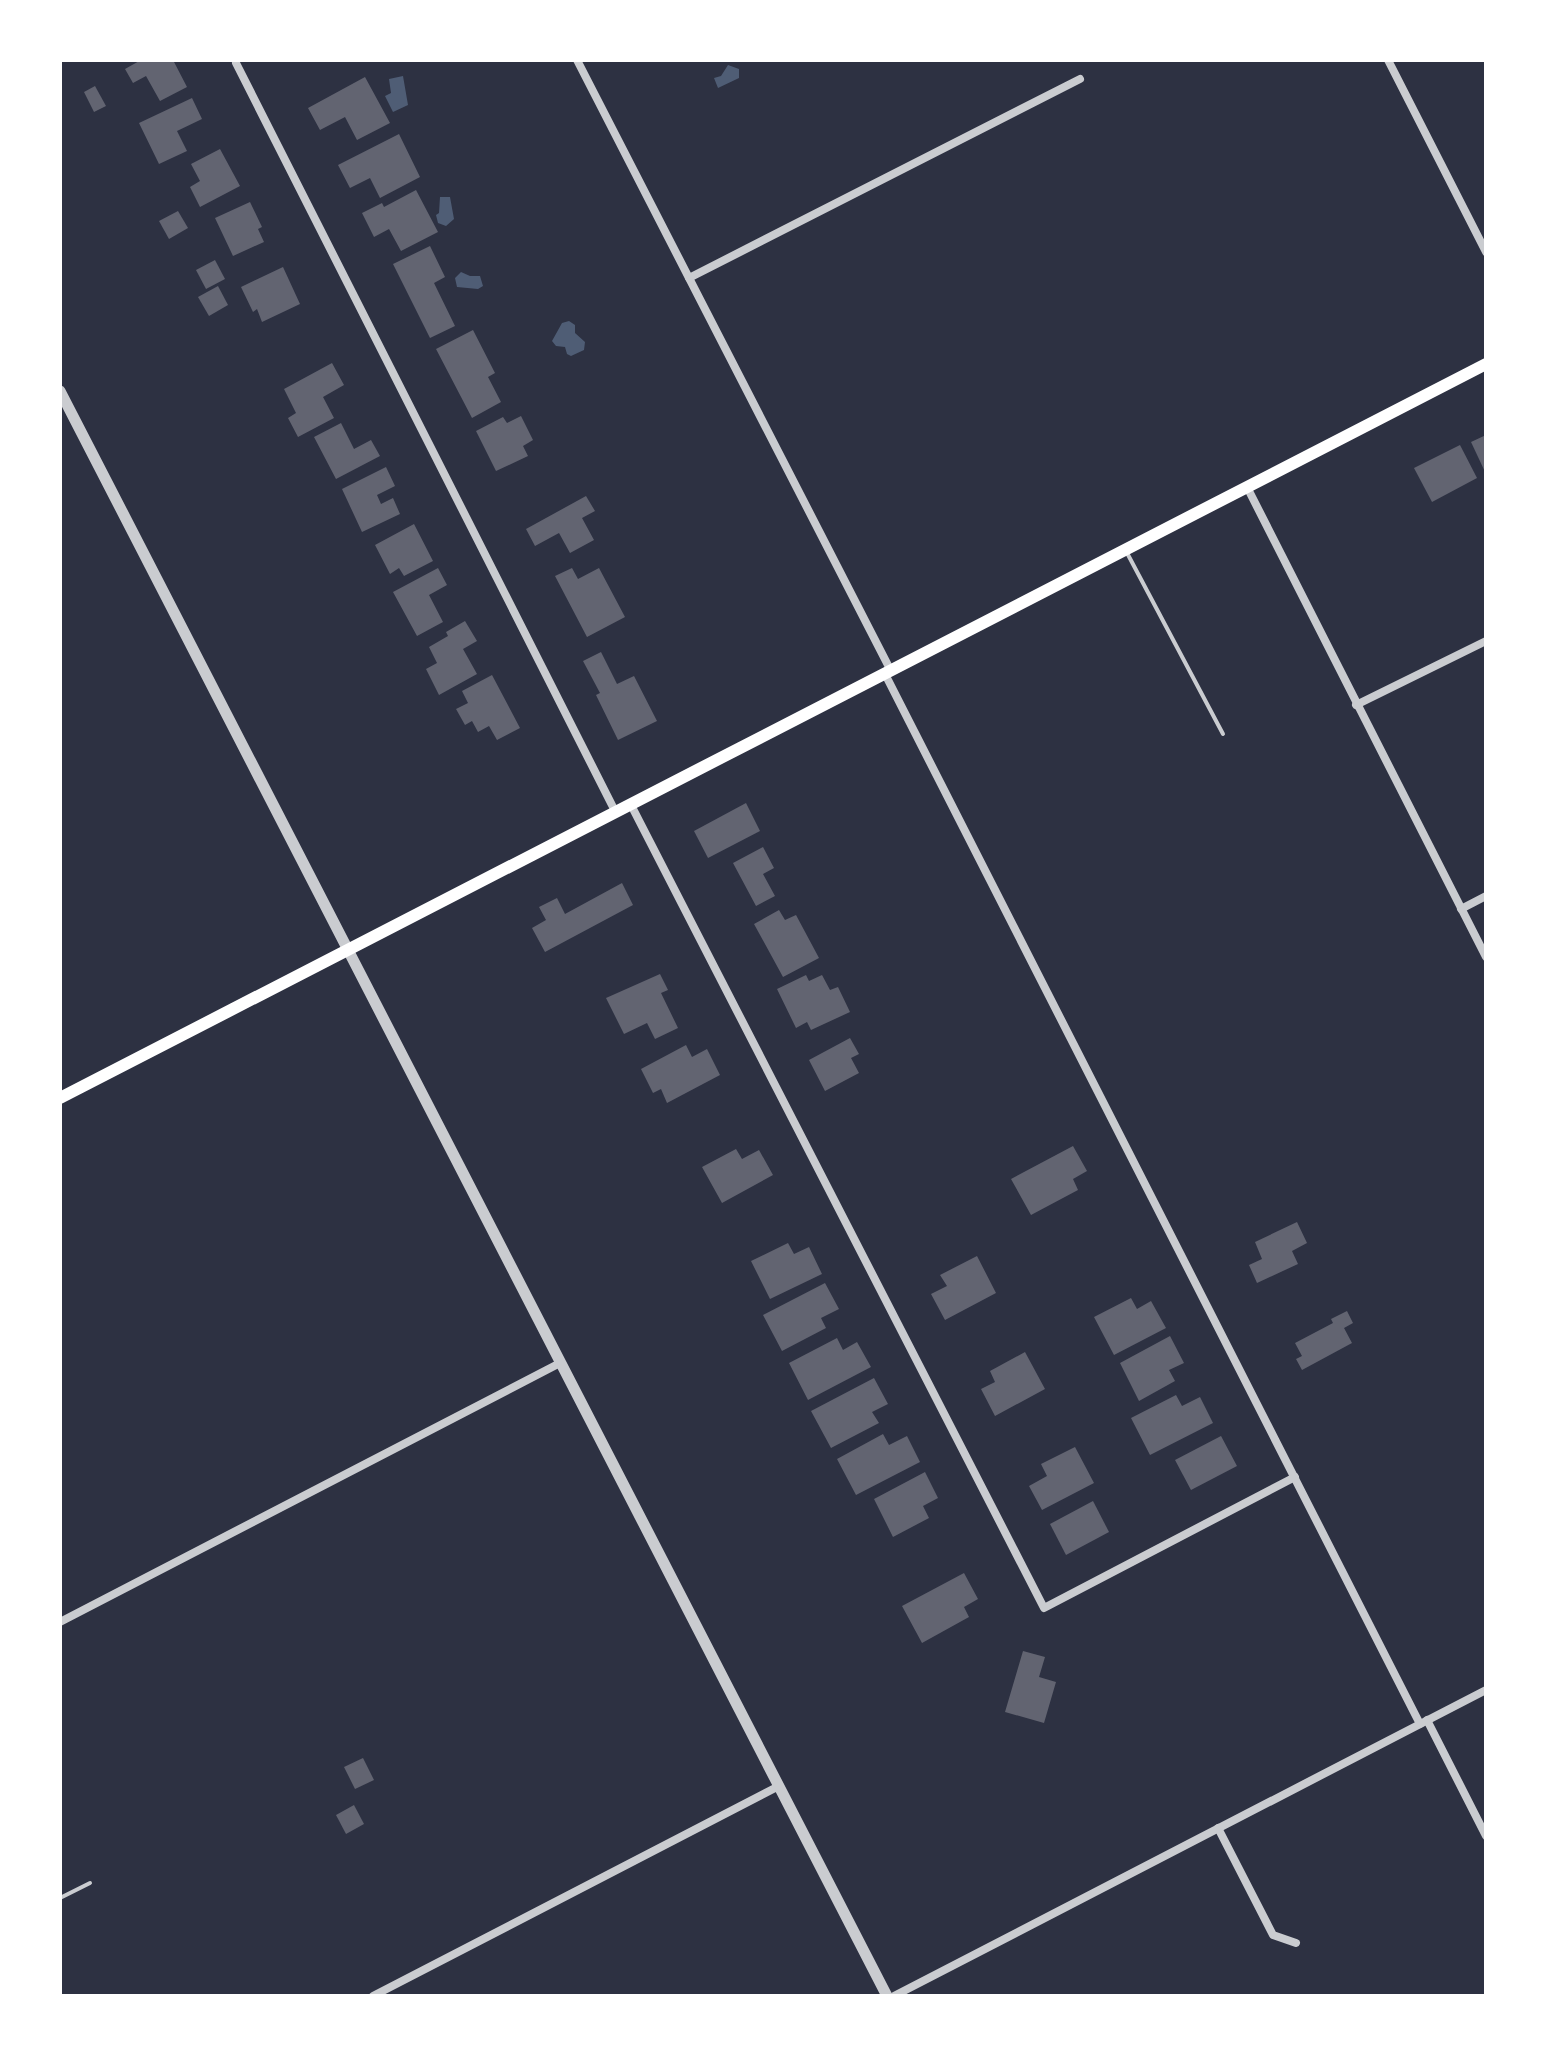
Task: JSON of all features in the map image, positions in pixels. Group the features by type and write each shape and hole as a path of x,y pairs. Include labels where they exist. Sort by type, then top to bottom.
{"main road":[{"path":"60,1098 1486,364"}],"street":[{"path":"577,60 1295,1477 1486,1836"},
{"path":"1388,60 1486,252"},
{"path":"236,63 615,811"},
{"path":"689,278 1080,79"},
{"path":"60,391 887,1996"},
{"path":"1247,487 1486,957"},
{"path":"1356,705 1486,641"},
{"path":"630,803 1044,1608 1295,1477"},
{"path":"1461,909 1486,896"},
{"path":"60,1622 560,1363"},
{"path":"894,1996 1486,1690"},
{"path":"373,1996 779,1786"},
{"path":"1218,1828 1273,1935 1296,1943"}],"lane":[{"path":"1125,549 1223,734"},
{"path":"60,1898 90,1883"}],"water":[{"path":"728,65 739,69 739,78 718,88 714,78 721,76"},
{"path":"403,76 408,105 393,112 385,96 391,93 389,79"},
{"path":"440,197 450,197 454,219 446,226 438,223 436,215 439,213"},
{"path":"461,272 480,276 483,286 478,289 457,287 455,278"},
{"path":"569,321 575,325 575,333 585,342 584,350 571,356 565,347 556,346 552,341 562,323"}],"building":[{"path":"141,60 173,60 187,87 160,101 146,76 133,83 125,69"},
{"path":"365,77 390,123 357,140 345,117 320,130 308,108"},
{"path":"95,86 106,106 94,112 84,92"},
{"path":"192,98 202,119 177,131 187,151 159,164 139,123"},
{"path":"399,134 420,177 380,198 370,178 350,188 338,165"},
{"path":"220,149 240,186 200,207 190,187 200,181 191,164"},
{"path":"416,190 438,232 401,251 389,229 374,237 362,213 382,203 384,207"},
{"path":"250,202 262,227 258,229 264,242 233,256 215,218"},
{"path":"178,211 188,228 169,239 159,221"},
{"path":"430,246 445,277 434,283 455,326 430,338 393,264"},
{"path":"215,260 225,279 206,289 196,270"},
{"path":"283,267 300,304 262,322 257,309 253,312 241,287"},
{"path":"218,286 228,305 209,316 198,297"},
{"path":"473,330 495,373 488,377 501,402 472,418 436,349"},
{"path":"332,363 344,385 323,397 334,418 298,437 288,418 296,413 284,389"},
{"path":"521,416 533,440 523,446 528,456 496,471 476,431 503,417 507,423"},
{"path":"341,423 354,449 371,440 380,456 336,479 314,437"},
{"path":"1486,435 1486,474 1471,442"},
{"path":"1460,445 1477,478 1432,502 1414,468"},
{"path":"386,467 395,486 377,495 381,504 393,498 400,514 362,532 342,489"},
{"path":"586,496 595,511 582,518 594,540 570,553 559,533 535,546 526,529"},
{"path":"414,524 433,561 404,576 399,568 390,574 375,545"},
{"path":"438,568 447,585 429,595 443,622 417,636 393,592"},
{"path":"572,568 578,579 599,568 625,617 587,637 555,576"},
{"path":"465,621 477,641 463,649 477,674 439,695 426,669 437,663 429,647"},
{"path":"601,652 617,684 634,676 657,721 618,740 596,695 600,693 583,661"},
{"path":"492,675 520,728 497,740 489,726 478,732 472,721 465,725 456,709 468,703 462,691"},
{"path":"746,803 760,831 708,858 694,831"},
{"path":"763,847 774,868 763,874 775,896 756,906 733,863"},
{"path":"622,883 633,905 545,952 532,928 546,920 539,907 557,898 565,914"},
{"path":"779,910 785,920 796,915 819,958 783,977 754,924"},
{"path":"660,974 668,990 661,993 678,1028 655,1039 647,1023 624,1034 606,998"},
{"path":"806,975 809,981 822,975 830,990 838,987 850,1012 811,1030 807,1022 796,1028 777,989"},
{"path":"850,1038 859,1054 851,1058 859,1073 825,1091 809,1060"},
{"path":"686,1045 692,1057 707,1049 720,1075 667,1103 661,1089 653,1093 641,1069"},
{"path":"1073,1146 1087,1171 1073,1179 1078,1190 1031,1215 1011,1179"},
{"path":"736,1149 742,1159 759,1150 773,1175 722,1203 702,1167"},
{"path":"1297,1222 1307,1243 1292,1251 1298,1264 1257,1283 1249,1265 1262,1259 1255,1242"},
{"path":"788,1243 794,1254 809,1247 822,1274 770,1299 751,1261"},
{"path":"977,1256 996,1293 945,1320 931,1294 947,1286 940,1275"},
{"path":"825,1283 839,1309 821,1318 826,1328 782,1351 763,1315"},
{"path":"1131,1298 1137,1309 1151,1301 1166,1328 1114,1355 1094,1317"},
{"path":"1347,1311 1353,1323 1344,1328 1352,1343 1302,1370 1296,1359 1302,1356 1295,1343 1333,1323 1331,1319"},
{"path":"1170,1336 1184,1363 1169,1370 1175,1381 1139,1401 1120,1363"},
{"path":"837,1338 843,1350 857,1342 871,1367 808,1400 789,1363"},
{"path":"1025,1352 1045,1389 995,1416 981,1389 995,1382 990,1371"},
{"path":"874,1378 888,1404 872,1412 879,1423 831,1448 811,1411"},
{"path":"1176,1395 1182,1406 1200,1397 1213,1423 1150,1455 1131,1418"},
{"path":"883,1434 889,1445 907,1436 920,1462 856,1495 837,1459"},
{"path":"1221,1436 1237,1466 1191,1490 1175,1460"},
{"path":"1075,1447 1094,1483 1042,1510 1029,1486 1047,1476 1041,1464"},
{"path":"925,1472 938,1498 923,1506 929,1518 893,1537 874,1499"},
{"path":"1093,1501 1109,1532 1066,1555 1050,1524"},
{"path":"964,1573 978,1599 964,1607 969,1617 922,1643 902,1606"},
{"path":"1023,1651 1045,1657 1039,1677 1056,1682 1044,1723 1005,1712"},
{"path":"363,1758 374,1780 355,1789 344,1767"},
{"path":"354,1805 364,1824 346,1834 336,1815"}]}
